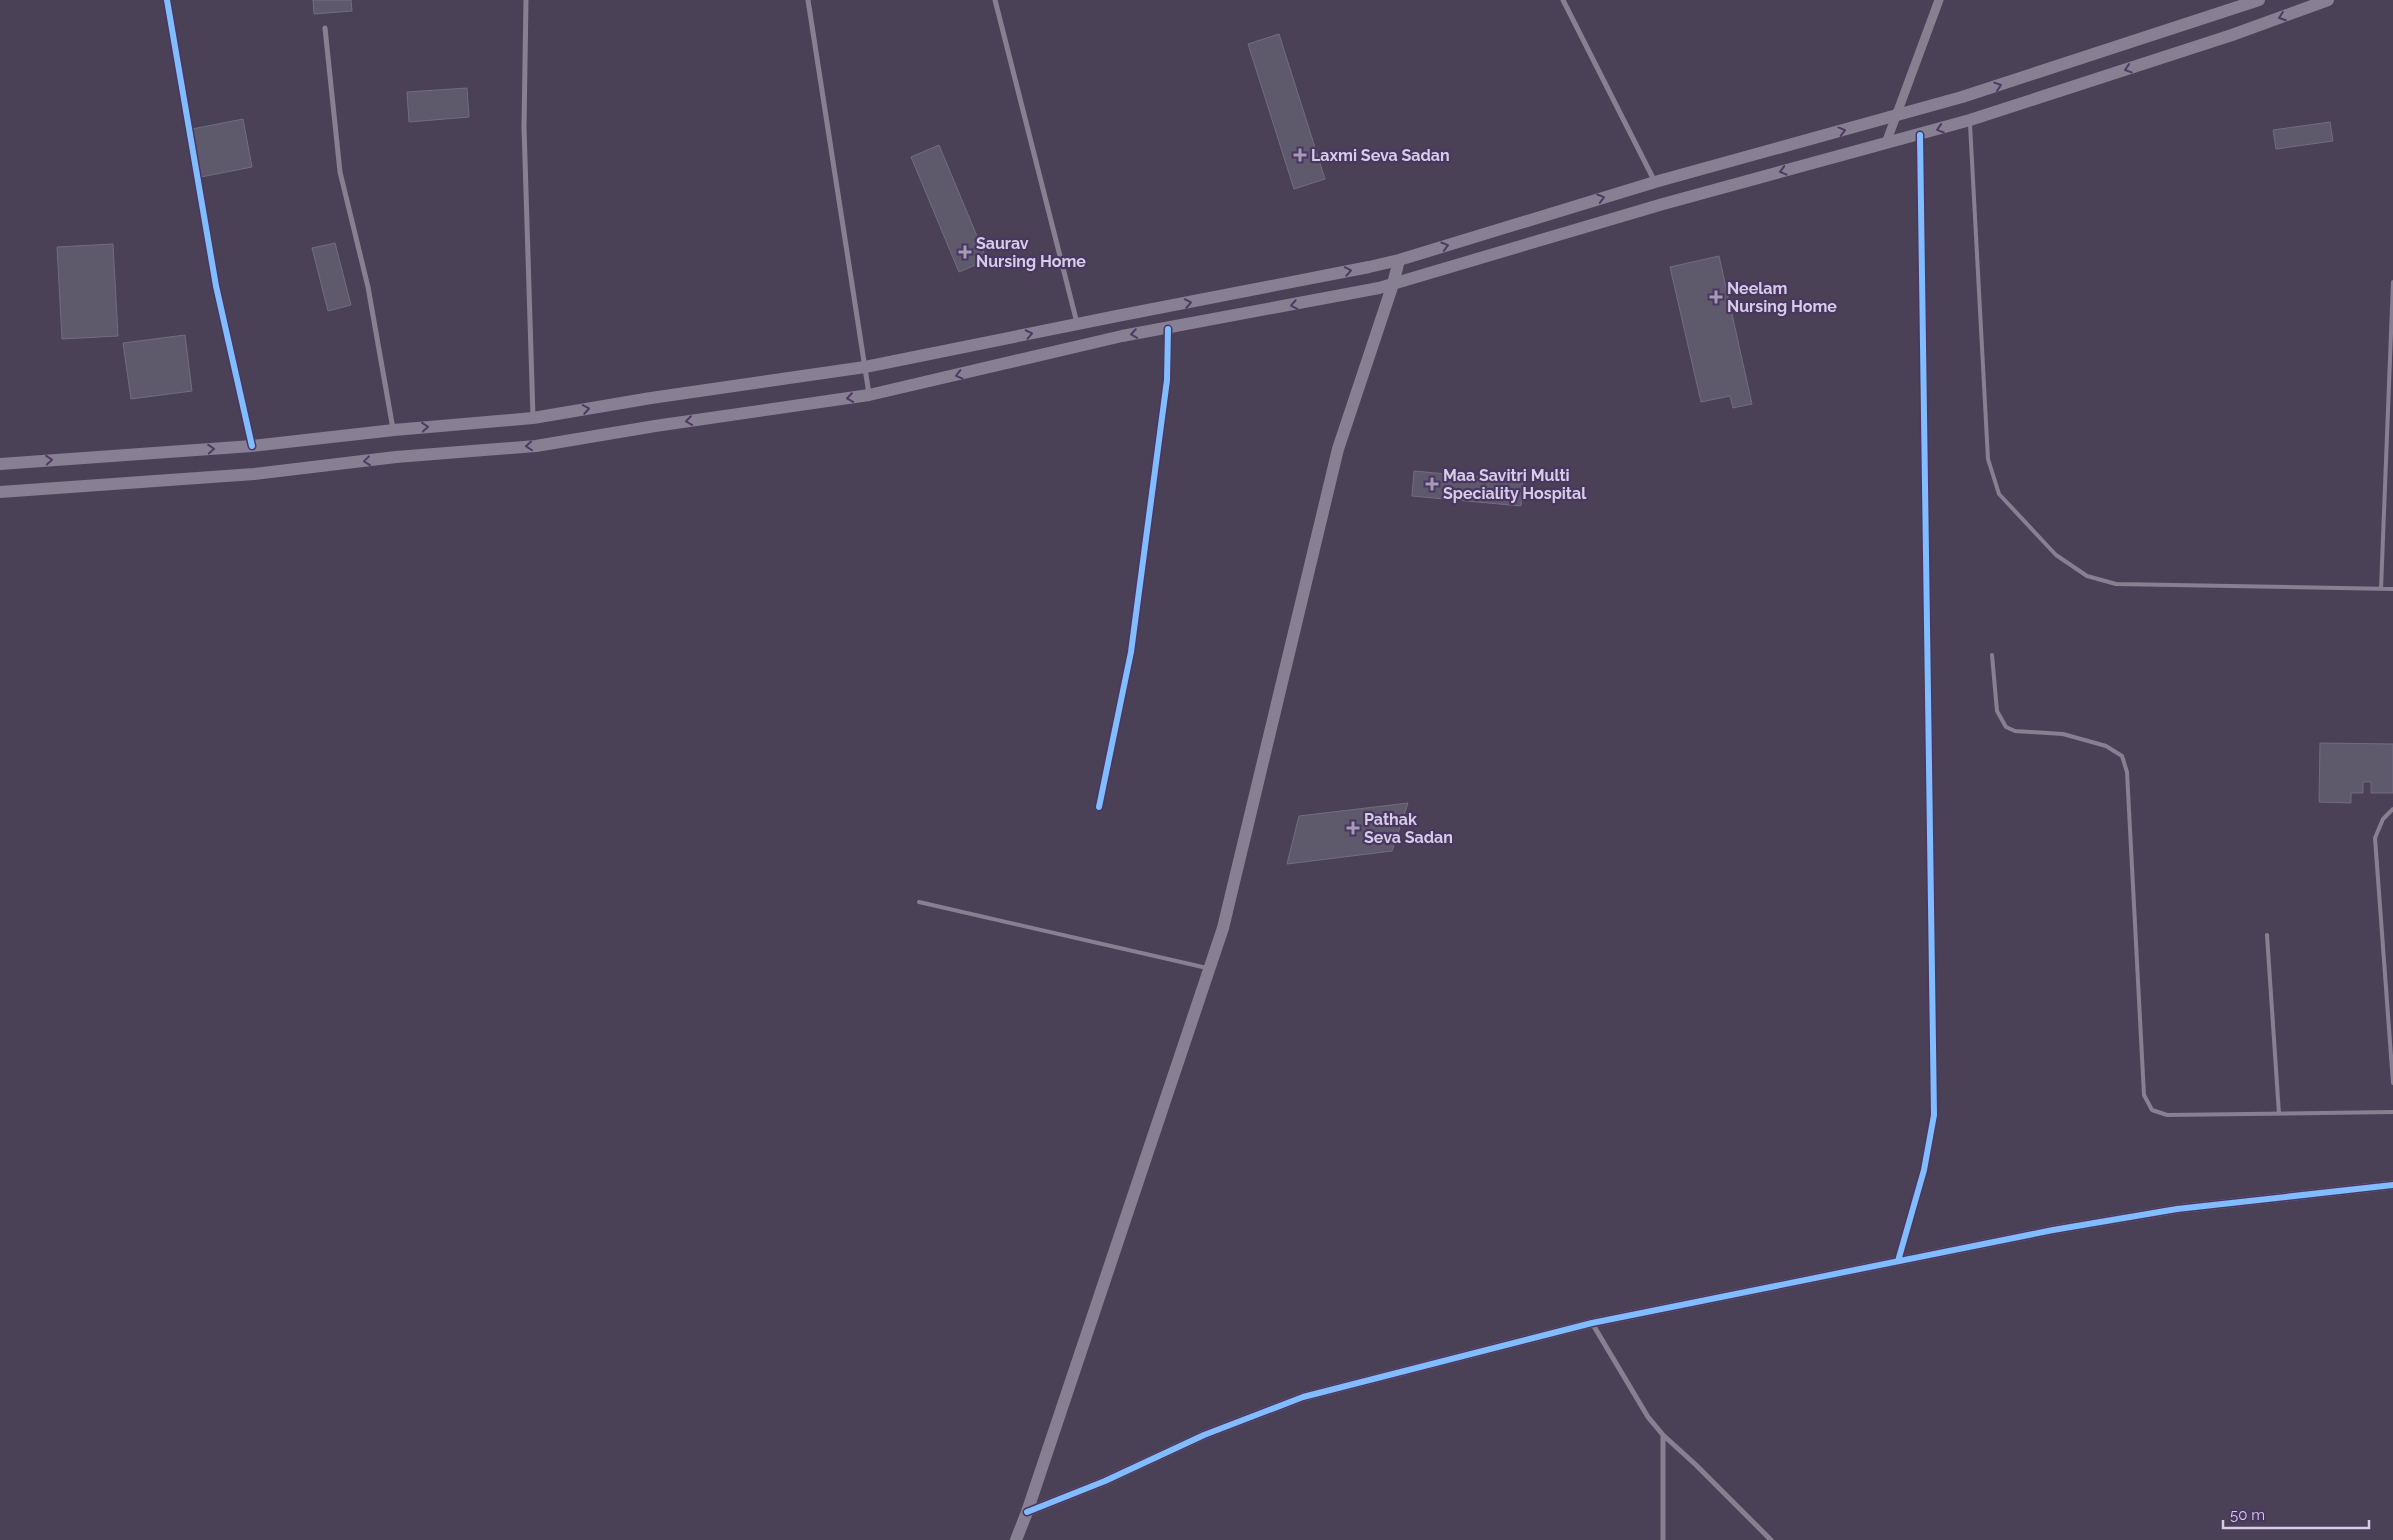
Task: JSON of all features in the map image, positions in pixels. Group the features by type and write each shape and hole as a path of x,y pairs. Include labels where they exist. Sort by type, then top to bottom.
{"main road":[{"path":"0,464 252,446 394,430 533,418 651,398 864,368 929,353 1399,260 1655,182 1962,97 2259,0"},
{"path":"0,492 254,474 396,457 536,446 655,426 869,395 932,382 1122,336 1168,329 1379,288 1663,204 1970,120 2232,35 2328,0"},
{"path":"1016,1540 1223,928 1338,449 1393,284 1399,260"}],"street":[{"path":"167,0 216,286 252,446"},
{"path":"526,0 524,127 533,418"},
{"path":"808,0 869,395"},
{"path":"995,0 1077,324"},
{"path":"1563,0 1655,182"},
{"path":"1886,143 1939,0"},
{"path":"324,28 340,172 368,287 394,430"},
{"path":"1898,1261 1924,1170 1934,1115 1920,135"},
{"path":"1098,807 1131,652 1167,380 1168,329"},
{"path":"1027,1512 1105,1481 1204,1435 1303,1397 1592,1323 2053,1230 2177,1209 2393,1185"},
{"path":"1592,1323 1648,1417 1663,1435 1696,1465 1770,1540"},
{"path":"1663,1435 1663,1540"}],"lane":[{"path":"1970,120 1988,459 1999,494 2056,555 2087,576 2116,584 2393,589"},
{"path":"2381,589 2393,282"},
{"path":"1992,655 1997,711 2006,727 2016,731 2063,734 2106,746 2122,756 2127,772 2144,1095 2152,1110 2167,1115 2393,1112"},
{"path":"2393,809 2384,819 2375,838 2393,1083"},
{"path":"919,902 1209,969"},
{"path":"2267,935 2279,1114"}],"building":[{"path":"313,0 351,0 352,11 314,14"},
{"path":"1279,34 1325,179 1294,189 1248,44"},
{"path":"467,88 469,117 409,122 407,92"},
{"path":"243,119 252,167 201,177 192,129"},
{"path":"2330,122 2333,141 2276,149 2273,130"},
{"path":"939,145 987,260 959,272 911,157"},
{"path":"335,243 351,305 328,311 312,248"},
{"path":"113,244 118,336 62,339 57,247"},
{"path":"1719,256 1752,404 1733,408 1730,396 1701,402 1670,267"},
{"path":"185,335 192,391 131,399 123,343"},
{"path":"1414,471 1523,481 1521,506 1412,496"},
{"path":"2320,743 2393,744 2393,793 2371,793 2371,782 2363,782 2363,793 2351,793 2351,803 2319,802"},
{"path":"1408,803 1392,851 1287,864 1299,816"}],"cycle path":[{"path":"167,0 216,286 252,446"},
{"path":"1898,1261 1924,1170 1934,1115 1920,135"},
{"path":"1099,807 1131,652 1167,380 1168,329"},
{"path":"1027,1512 1105,1481 1204,1435 1303,1397 1592,1323 2053,1230 2177,1209 2393,1185"}],"place":[{"name":"Laxmi Seva Sadan","path":"1300,155"},
{"name":"Saurav Nursing Home","path":"965,252"},
{"name":"Neelam Nursing Home","path":"1716,297"},
{"name":"Maa Savitri Multi Speciality Hospital","path":"1432,484"},
{"name":"Pathak Seva Sadan","path":"1353,828"}]}
